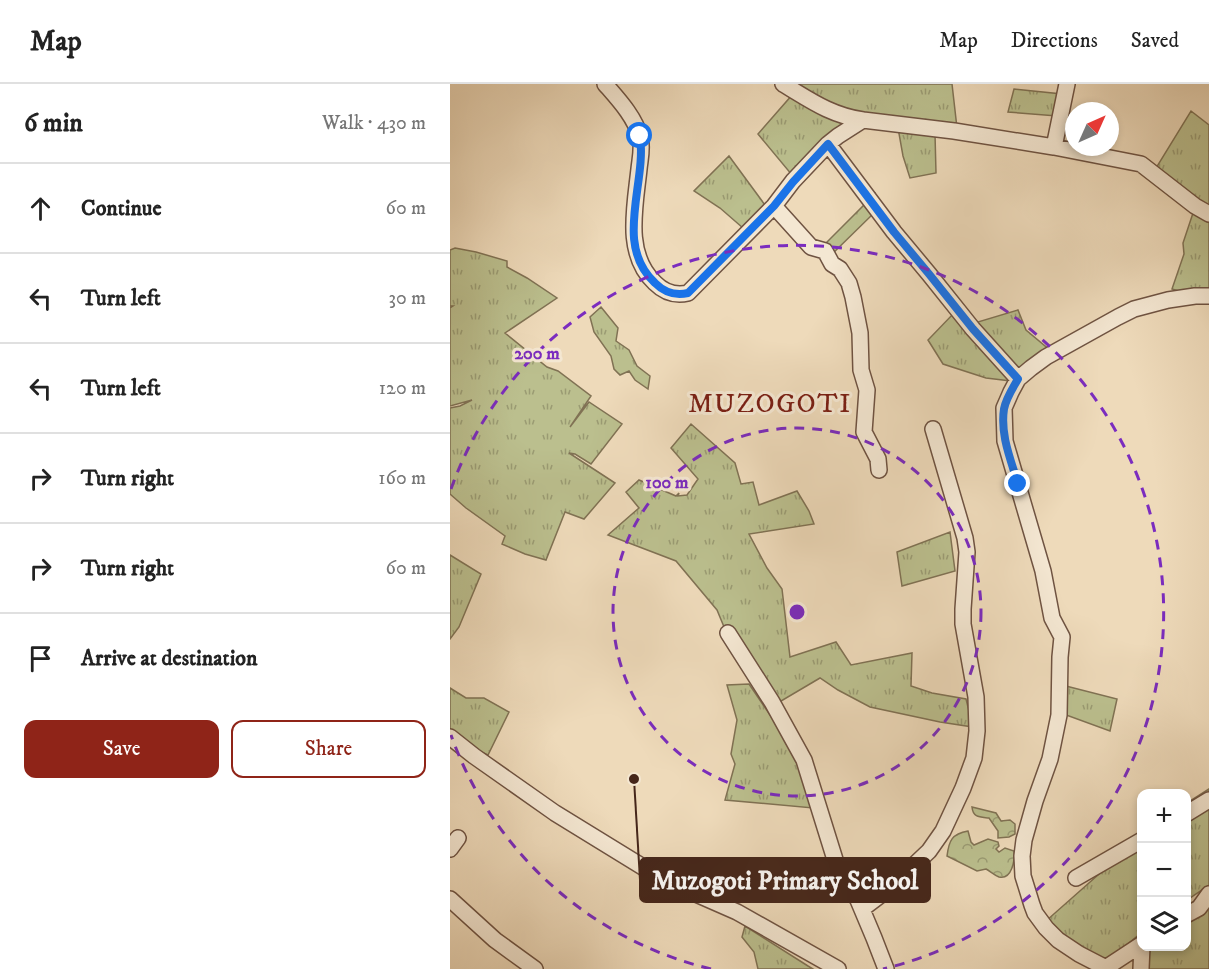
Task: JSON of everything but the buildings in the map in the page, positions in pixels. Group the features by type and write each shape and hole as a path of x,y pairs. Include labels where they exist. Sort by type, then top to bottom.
{"street":[{"path":"605,84 627,111 640,136 641,151 634,207 635,242 639,261 645,272 660,288 669,293 688,293 774,206 793,182 833,140 862,120"},
{"path":"783,84 842,117 954,131 1054,147 1143,165 1209,214"},
{"path":"1054,147 1067,84"},
{"path":"818,105 833,140 894,232 973,329 1018,379"},
{"path":"774,206 811,247 825,251 832,264 840,269 849,283 854,297 861,370 867,390 864,432 878,459 879,470"},
{"path":"1137,948 1109,968 1080,954 1051,934 1035,914 1023,876 1024,840 1050,759 1059,715 1062,638 1052,618 1043,571 1005,441 1004,408 1018,379 1046,357 1134,309 1168,300 1209,296"},
{"path":"862,909 914,867 933,846 943,831 974,759 977,731 976,697 963,616 967,552 965,538 933,429"},
{"path":"728,633 772,702 804,760 837,866 862,909 886,969"},
{"path":"450,736 474,756 555,813 664,879 737,912 838,969"},
{"path":"1191,811 1209,800"},
{"path":"1076,878 1137,843"},
{"path":"1191,912 1199,908 1209,894"},
{"path":"450,899 495,940 534,969"},
{"path":"1141,969 1142,951"}],"green space":[{"path":"790,84 952,84 957,128 841,114"},
{"path":"1014,89 1062,94 1057,116 1008,112"},
{"path":"793,94 855,120 792,175 758,134"},
{"path":"1191,111 1209,125 1209,211 1156,168"},
{"path":"898,128 935,134 936,173 910,178"},
{"path":"729,156 765,205 743,228 720,208 694,191"},
{"path":"875,194 874,213 827,259 816,253"},
{"path":"1194,210 1209,223 1209,300 1172,289 1184,254 1183,243"},
{"path":"455,248 507,261 507,267 557,298 505,333 547,367 558,371 591,396 570,427 589,402 622,424 591,464 569,453 615,483 584,519 565,512 546,560 502,544 505,536 450,494 450,408 472,400 450,406 450,308 453,306 450,306 450,250"},
{"path":"601,307 618,328 616,341 629,350 637,366 650,376 648,389 635,380 629,371 620,375 614,369 611,356 594,332 590,317"},
{"path":"1018,310 1026,330 1051,351 1019,374 971,324"},
{"path":"953,314 1011,381 986,378 943,364 928,340"},
{"path":"691,424 735,463 741,484 753,482 759,505 797,491 809,511 814,524 749,534 767,568 782,589 790,657 836,642 851,665 912,653 911,686 932,693 966,699 973,727 870,707 820,678 771,707 729,639 717,610 676,561 608,535 639,508 626,492 639,480 676,496 679,493 678,496 687,495 698,479 671,448"},
{"path":"950,532 955,571 902,586 897,552"},
{"path":"450,555 481,574 459,627 450,639"},
{"path":"749,684 783,734 797,762 813,808 725,800 735,764 731,754 737,720 727,685"},
{"path":"1062,685 1117,699 1110,731 1058,712"},
{"path":"450,688 466,698 484,698 509,712 488,755 458,742 450,733"},
{"path":"1209,789 1209,885 1191,897 1191,843 1191,800"},
{"path":"972,807 996,813 1001,821 1010,820 1015,824 1015,834 998,838 998,831 989,818 975,815"},
{"path":"968,831 974,845 988,839 998,842 999,846 996,849 999,852 1005,848 1014,851 1013,864 1007,875 999,877 986,869 977,871 947,856 952,839"},
{"path":"1137,843 1137,936 1102,965 1038,928"},
{"path":"1209,901 1209,969 1143,969 1148,951 1191,951 1191,913"},
{"path":"745,926 813,969 758,969 754,952 742,937"}],"place":[{"name":"Muzogoti Primary School","path":"634,779"}],"district":[{"name":"MUZOGOTI","path":"770,403"}],"route":[{"path":"640,136 641,151 634,207 636,252 651,280 669,293 677,294 688,293 721,262 828,144 894,232 973,329 1018,379 1004,408 1005,441 1018,484"}]}
